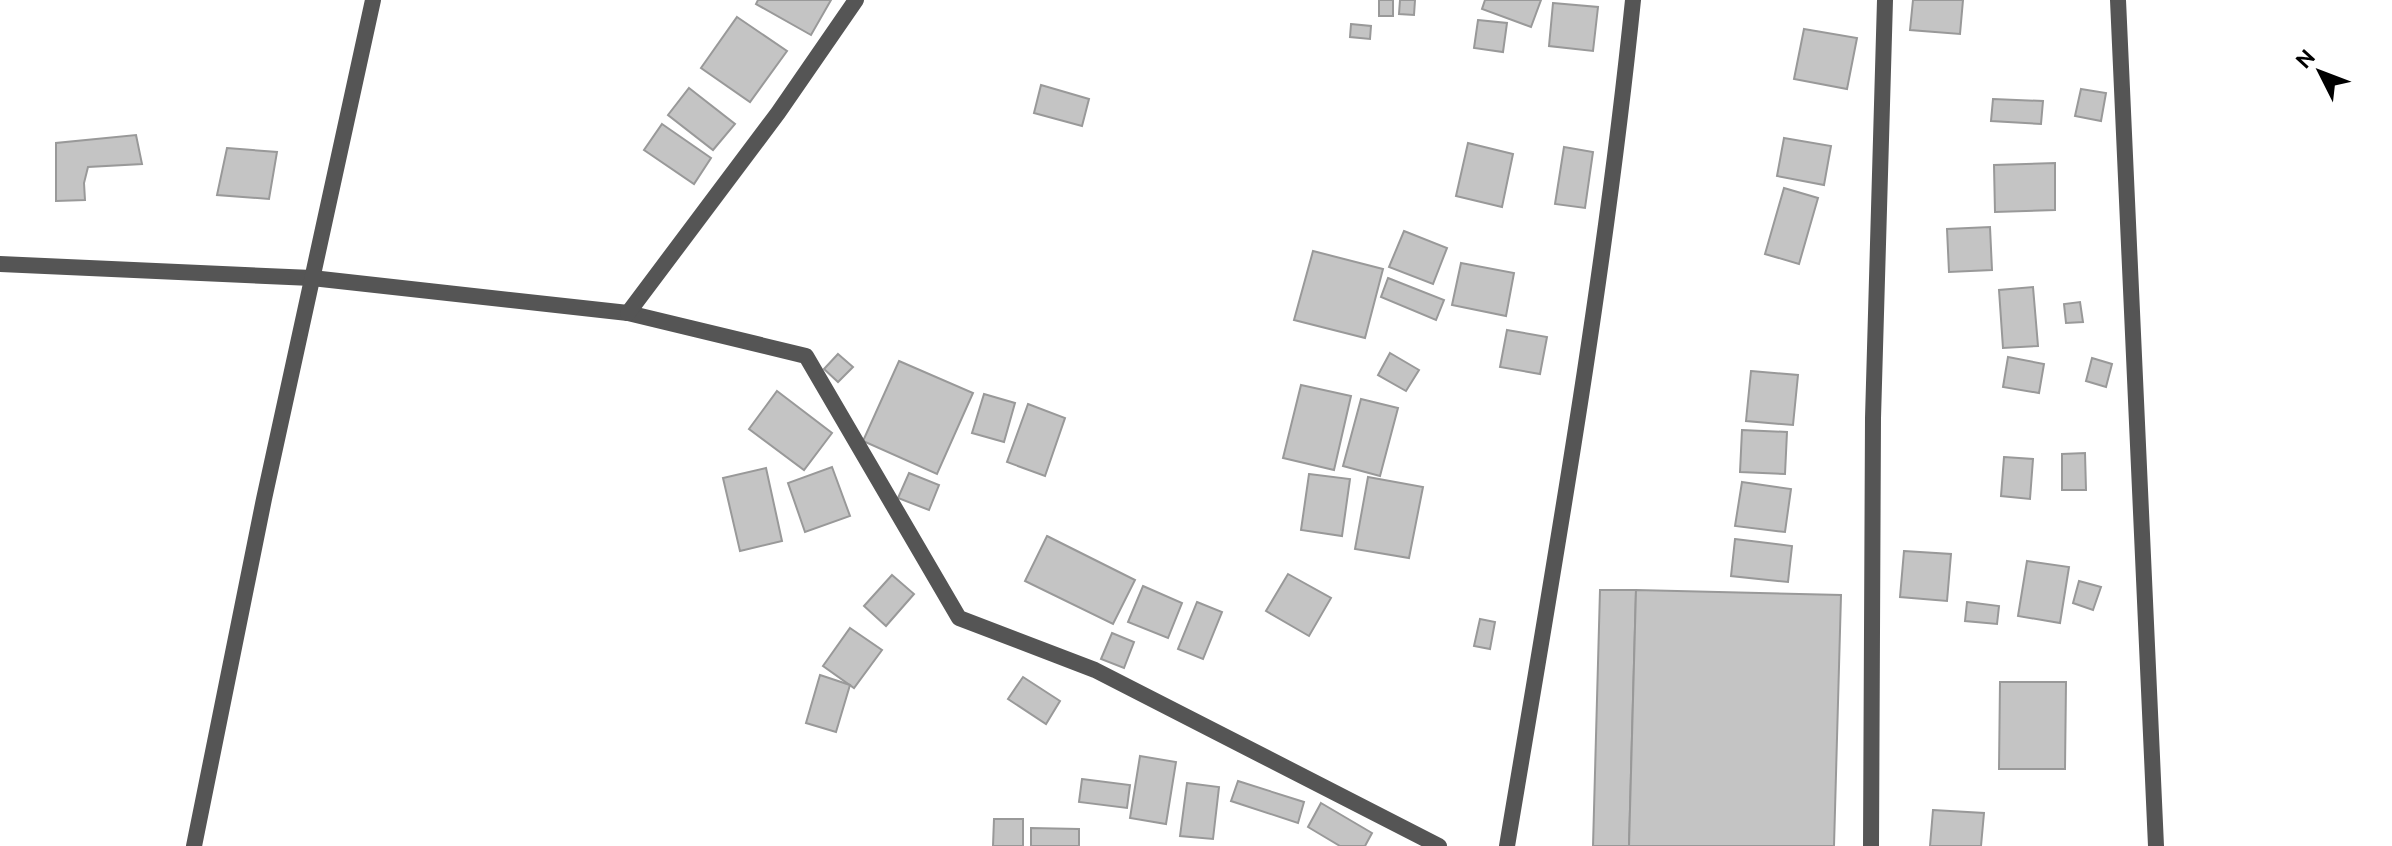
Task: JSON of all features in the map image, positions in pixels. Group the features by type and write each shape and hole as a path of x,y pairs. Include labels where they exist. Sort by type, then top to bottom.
{"street":[{"path":"194,846 264,499 373,0"},
{"path":"628,313 778,113 856,0"},
{"path":"1507,846 1583,393 1633,0"},
{"path":"1871,846 1873,418 1885,0"},
{"path":"2118,0 2156,846"},
{"path":"0,264 312,278 628,313 806,356 959,618 1095,670 1439,846"}],"building":[{"path":"758,0 831,0 811,35 756,4"},
{"path":"1379,0 1393,0 1393,16 1379,16"},
{"path":"1400,0 1415,0 1414,15 1399,14"},
{"path":"1485,0 1541,0 1531,27 1482,9"},
{"path":"1913,0 1963,0 1960,34 1910,30"},
{"path":"1553,3 1598,7 1593,51 1549,46"},
{"path":"737,17 787,51 750,102 701,68"},
{"path":"1478,20 1507,23 1503,52 1474,48"},
{"path":"1351,24 1371,26 1370,39 1350,37"},
{"path":"1804,29 1857,38 1847,89 1794,79"},
{"path":"1041,85 1089,99 1082,126 1034,113"},
{"path":"689,88 735,124 713,150 668,115"},
{"path":"2081,89 2106,93 2101,121 2075,116"},
{"path":"1993,99 2043,101 2041,124 1991,121"},
{"path":"662,124 711,158 694,184 644,150"},
{"path":"136,135 142,164 88,167 84,183 85,200 56,201 56,143"},
{"path":"1784,138 1831,146 1824,185 1777,176"},
{"path":"1468,143 1513,154 1502,207 1456,196"},
{"path":"1564,147 1593,152 1585,208 1555,204"},
{"path":"227,148 277,152 269,199 217,195"},
{"path":"2055,163 2055,210 1995,212 1994,165"},
{"path":"1784,188 1818,198 1799,264 1765,254"},
{"path":"1990,227 1992,270 1949,272 1947,229"},
{"path":"1404,231 1447,248 1433,284 1389,267"},
{"path":"1313,251 1383,269 1365,338 1294,320"},
{"path":"1461,263 1514,273 1506,316 1452,305"},
{"path":"1388,278 1444,300 1436,320 1381,297"},
{"path":"2033,287 2038,346 2003,348 1999,290"},
{"path":"2080,302 2083,322 2066,323 2064,304"},
{"path":"1507,330 1547,337 1540,374 1500,367"},
{"path":"1390,353 1419,370 1406,391 1378,375"},
{"path":"838,354 853,367 838,382 824,369"},
{"path":"2008,357 2044,364 2039,393 2003,387"},
{"path":"2092,358 2112,364 2106,387 2086,381"},
{"path":"899,361 973,393 937,474 863,441"},
{"path":"1751,371 1798,375 1793,425 1746,421"},
{"path":"1301,385 1351,396 1334,470 1283,458"},
{"path":"777,391 832,433 804,470 749,429"},
{"path":"984,394 1015,403 1004,442 972,433"},
{"path":"1361,399 1398,408 1380,476 1343,466"},
{"path":"1028,404 1065,418 1045,476 1007,462"},
{"path":"1742,430 1787,432 1785,474 1740,472"},
{"path":"2085,453 2086,490 2062,490 2062,454"},
{"path":"2004,457 2033,459 2030,499 2001,496"},
{"path":"832,467 850,516 805,532 788,483"},
{"path":"766,468 782,541 740,551 723,478"},
{"path":"909,473 939,485 929,510 898,498"},
{"path":"1309,474 1350,479 1342,536 1301,530"},
{"path":"1368,477 1423,487 1409,558 1355,549"},
{"path":"1742,482 1791,489 1785,532 1735,526"},
{"path":"1047,536 1135,580 1113,624 1025,581"},
{"path":"1735,539 1792,546 1788,582 1731,576"},
{"path":"1904,551 1951,554 1947,601 1900,597"},
{"path":"2027,561 2069,567 2060,623 2018,616"},
{"path":"1288,574 1331,598 1309,636 1266,611"},
{"path":"892,575 914,594 886,626 864,606"},
{"path":"2079,581 2101,587 2093,610 2073,603"},
{"path":"1143,586 1182,603 1168,638 1128,622"},
{"path":"1600,590 1636,590 1629,846 1593,846"},
{"path":"1636,590 1841,595 1834,846 1629,846"},
{"path":"1197,602 1222,612 1203,659 1178,649"},
{"path":"1967,602 1999,606 1997,624 1965,621"},
{"path":"1480,619 1495,622 1490,649 1474,646"},
{"path":"850,628 882,650 854,688 823,666"},
{"path":"1112,633 1134,642 1124,668 1101,659"},
{"path":"820,675 850,685 836,732 806,723"},
{"path":"1023,677 1060,701 1046,724 1008,699"},
{"path":"2000,682 2066,682 2065,769 1999,769"},
{"path":"1140,756 1176,762 1166,824 1130,818"},
{"path":"1082,779 1130,785 1127,808 1079,802"},
{"path":"1238,781 1304,802 1298,823 1231,801"},
{"path":"1187,783 1219,787 1213,839 1180,836"},
{"path":"1321,803 1372,833 1365,846 1340,846 1308,827"},
{"path":"1933,810 1984,813 1981,846 1930,846"},
{"path":"994,819 1023,819 1023,846 993,846"},
{"path":"1031,828 1079,829 1079,846 1031,846"}]}
